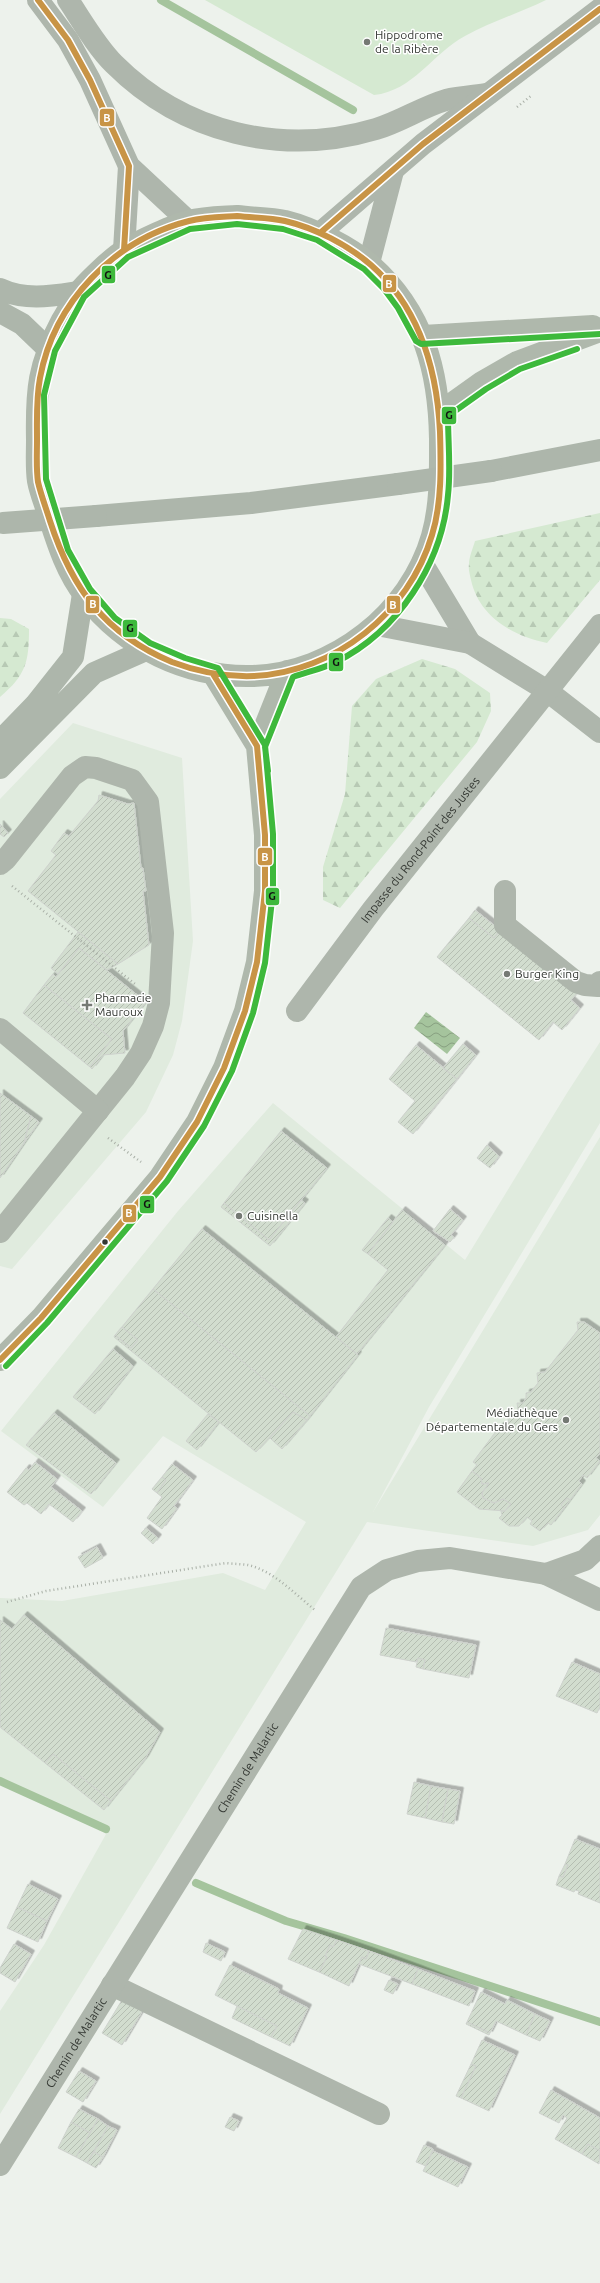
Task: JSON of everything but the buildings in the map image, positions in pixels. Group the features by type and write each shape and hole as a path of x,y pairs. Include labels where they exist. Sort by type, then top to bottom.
{"highway":[{"path":"0,289 10,294 45,298 78,292"},
{"path":"0,312 22,324 47,348"},
{"path":"2,523 251,503 398,484 491,470 600,450"},
{"path":"0,741 35,705 73,657 83,594"},
{"path":"0,768 94,672 146,650"}],"main road":[{"path":"237,216 285,221 320,233 369,263 390,284 406,304 423,336 435,373 440,412 439,505 432,536 422,563 405,592 377,625 338,653 287,672 254,676 213,674 182,666 146,650 110,624 83,594 61,553 38,480 36,394 47,348 78,292 124,250 188,221 237,216"},
{"path":"423,336 600,326"},
{"path":"440,412 482,382 517,362 600,331"},
{"path":"257,746 287,672"},
{"path":"0,1360 41,1318 160,1176 197,1122 224,1068 245,1011 257,962 265,891 265,835 257,746 213,674"}],"street":[{"path":"38,0 68,40 86,73 129,166 188,221"},
{"path":"68,0 113,62 139,86 167,106 192,120 226,132 257,139 295,142 326,140 376,129 446,100 488,94"},
{"path":"320,233 423,144 600,9"},
{"path":"124,250 129,166"},
{"path":"369,263 393,171"},
{"path":"422,563 470,643"},
{"path":"377,625 470,643 546,690 597,725"},
{"name":"Impasse du Rond-Point des Justes","path":"297,1011 373,909 546,690 600,625"},
{"path":"0,864 6,859 72,776 85,767 96,768 132,780 148,802 163,933 159,1003 153,1026 141,1053 125,1077 0,1232"},
{"path":"505,891 505,926 576,982 585,985 598,986 600,982"},
{"path":"0,1029 93,1117"},
{"name":"Chemin de Malartic","path":"0,2165 360,1586 387,1570 418,1561 450,1558 546,1574 585,1560 600,1546"},
{"path":"546,1574 600,1600"},
{"path":"112,1985 379,2114"}],"path":[{"path":"11,885 159,1003"},
{"path":"93,1117 160,1176"},
{"path":"7,1602 46,1591 226,1563 248,1565 279,1581 336,1626"}],"shaded area":[{"path":"73,723 182,758 193,941 182,1021 173,1055 146,1112 12,1269 0,1266 0,799"},
{"path":"600,1042 600,1123 429,1407 373,1512 600,1137 600,1515 588,1530 533,1546 367,1522 0,2114 0,2011 44,1945 110,1827 0,1778 0,1598 62,1601 223,1573 265,1590 306,1522 163,1436 103,1507 1,1431 178,1211 273,1103 465,1260 567,1093"}],"green space":[{"name":"Hippodrome de la Ribère","path":"205,0 546,0 465,36 442,52 422,71 400,87 388,92 374,95"},
{"path":"600,513 600,580 547,643 521,635 499,622 489,614 475,593 469,572 470,558 475,541"},
{"path":"0,618 11,619 29,629 27,659 21,675 16,682 0,697"},
{"path":"422,659 455,669 490,693 491,711 477,742 340,908 323,900 323,867 345,794 352,706 376,679"}],"water":[{"path":"426,1012 460,1038 447,1054 414,1028"}],"waterway":[{"path":"161,0 353,110"},
{"path":"0,1781 106,1829"},
{"path":"196,1883 286,1921 344,1938 600,2022"}],"transit line":[{"name":"B","path":"38,0 68,40 90,80 129,166 124,250"},
{"name":"B","path":"320,233 423,144 600,9"},
{"name":"B","path":"237,216 279,220 308,228 331,238 362,258 388,282 402,300 414,320 430,363 438,408 441,458 438,510 432,535 421,563 406,589 387,613 365,633 340,650 313,663 284,672 254,676 233,676 212,673 192,669 172,662 148,651 128,638 110,623 94,606 69,568 42,497 38,482 37,466 37,409 40,378 47,350 59,324 74,300 92,278 113,259 136,243 162,230 189,221 237,216"},
{"name":"G","path":"6,1366 47,1323 167,1181 204,1126 232,1071 253,1013 265,963 273,891 273,834 265,745 218,668 185,658 150,643 115,618 90,589 68,550 46,479 44,395 55,351 84,297 128,257 190,229 237,224 283,229 317,240 364,269 384,289 398,308 416,341 421,344 600,334"},
{"name":"G","path":"268,771 265,747 293,677 320,669 336,662 358,649 379,633 397,614 413,593 426,570 437,546 444,521 448,495 448,416 486,389 520,369 577,349"},
{"name":"B","path":"0,1360 41,1318 160,1177 197,1122 224,1068 245,1011 257,962 265,891 265,835 257,746 213,674"}],"place":[{"name":"Hippodrome de la Ribère","path":"367,42"},
{"name":"Burger King","path":"507,974"},
{"name":"Pharmacie Mauroux","path":"87,1005"},
{"name":"Cuisinella","path":"239,1216"},
{"name":"Médiathèque Départementale du Gers","path":"566,1420"}]}
